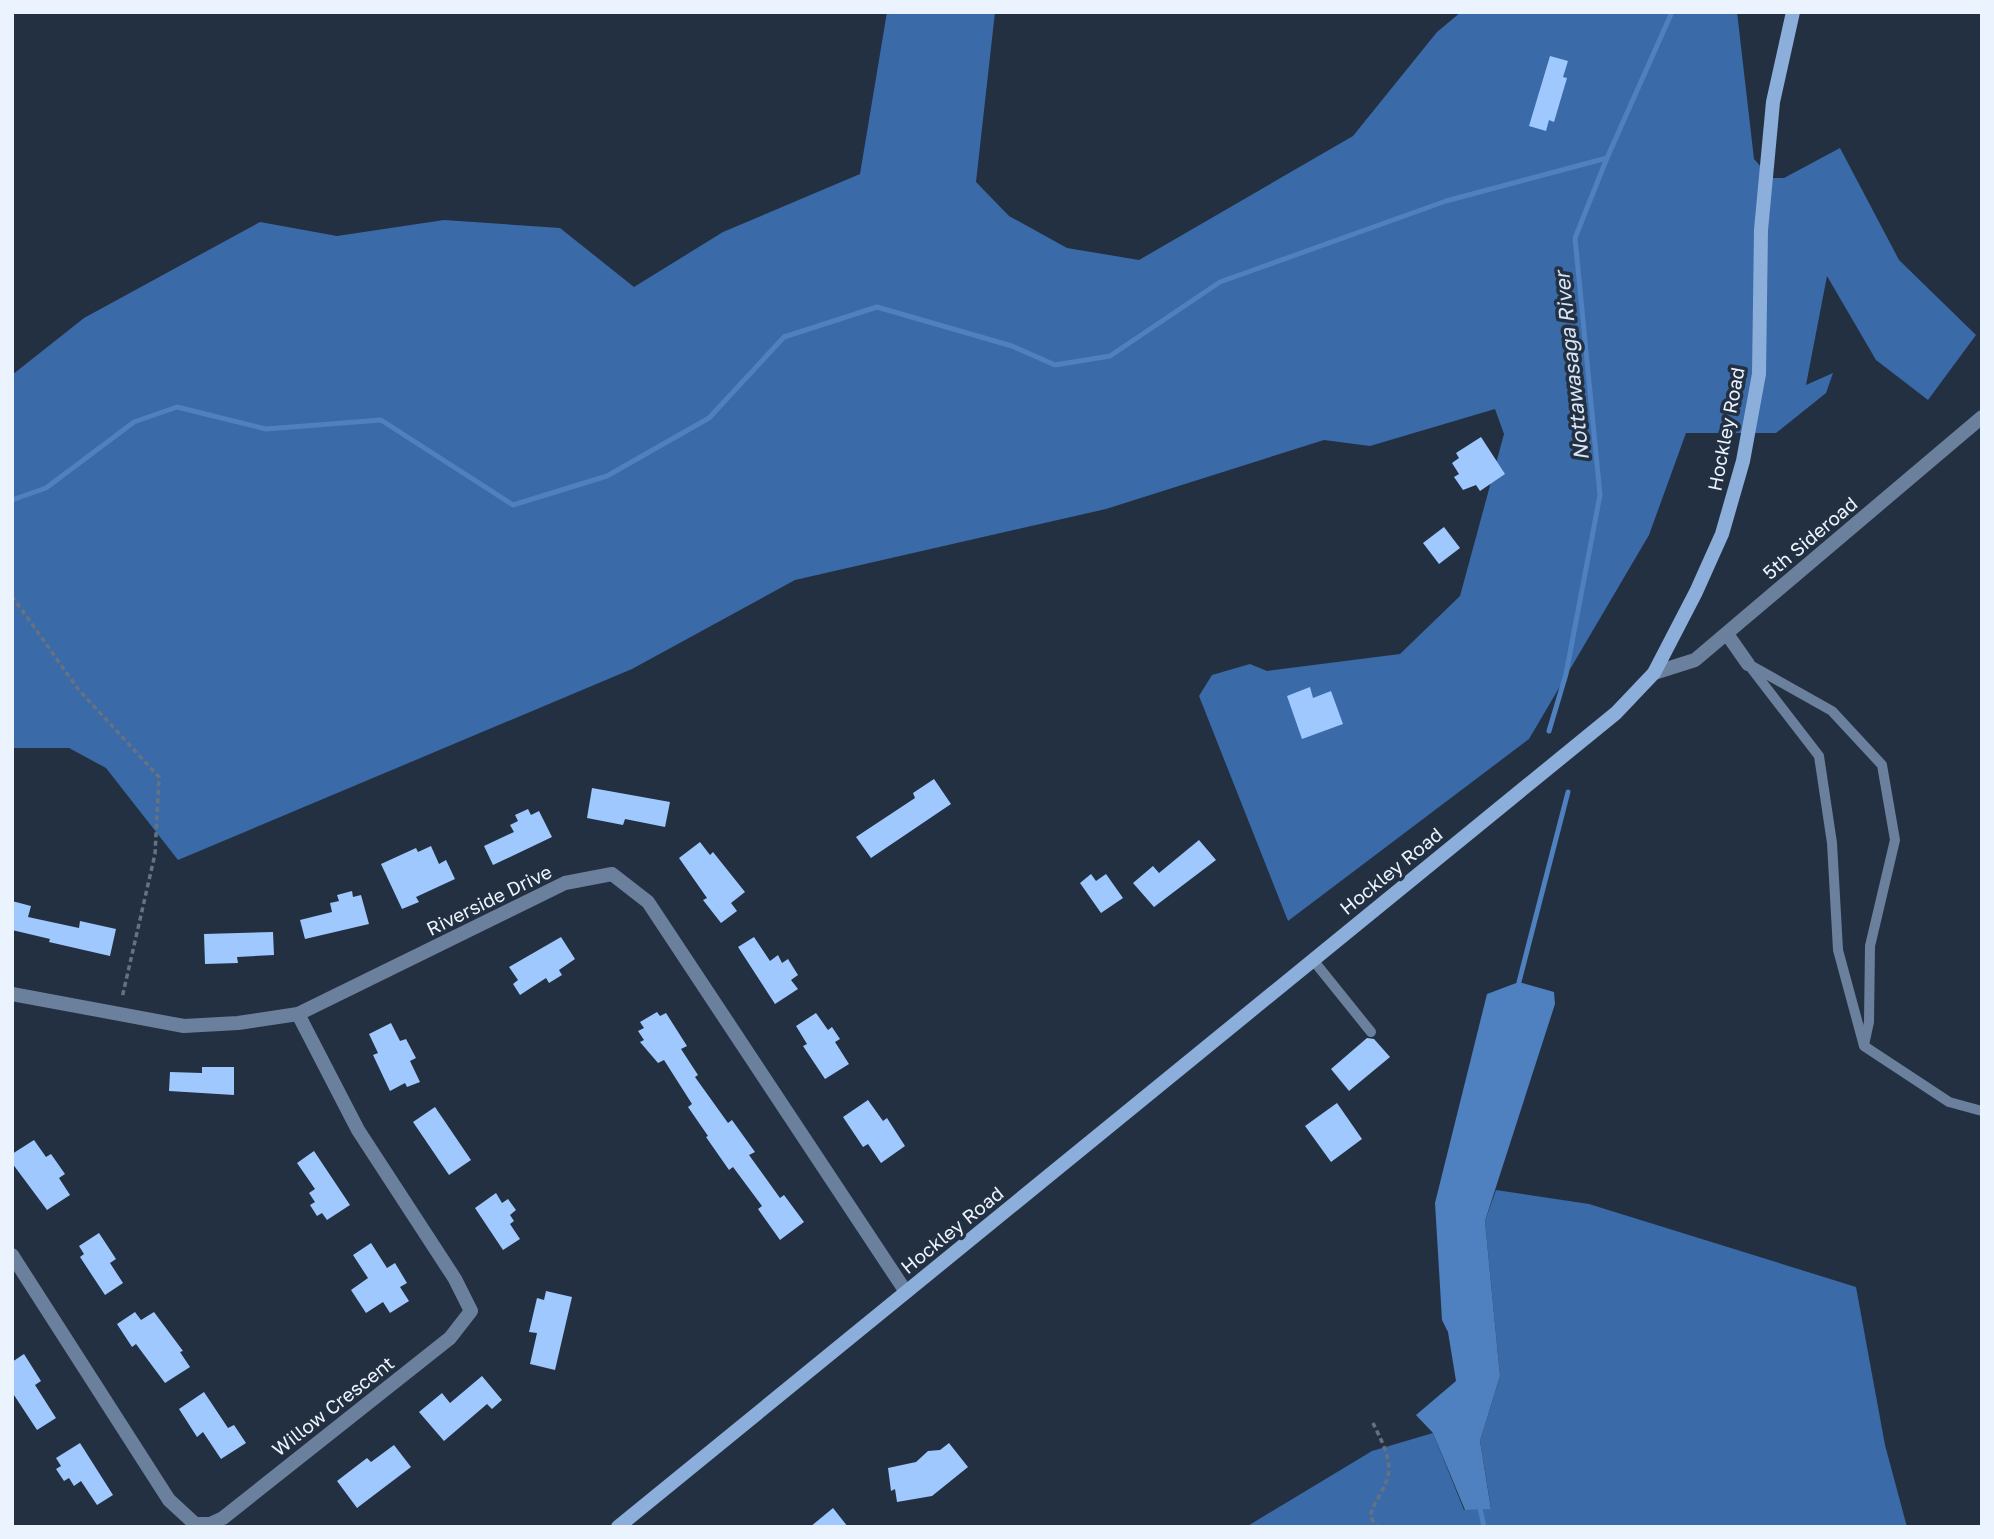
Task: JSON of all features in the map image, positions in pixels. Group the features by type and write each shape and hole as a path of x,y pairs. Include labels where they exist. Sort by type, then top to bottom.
{"main road":[{"name":"Hockley Road","path":"618,1527 1616,713 1654,673 1722,534 1743,461 1759,374 1761,230 1773,102 1793,12"}],"street":[{"name":"5th Sideroad","path":"1654,673 1695,660 1982,417"},
{"path":"1727,634 1748,664"},
{"name":"Riverside Drive","path":"12,994 184,1026 238,1023 298,1014 565,883 612,874 648,902 906,1292"},
{"name":"Willow Crescent","path":"12,1255 169,1500 195,1524 210,1524 223,1518 450,1338 471,1311 455,1279 358,1130 298,1014"}],"lane":[{"path":"1748,664 1819,757 1832,843 1838,950 1864,1046 1949,1102 1982,1111"},
{"path":"1748,664 1832,711 1882,765 1895,840 1870,946 1870,1022 1864,1046"},
{"path":"1313,960 1371,1032"}],"path":[{"path":"12,596 78,689 159,777 155,854 119,1014"},
{"path":"1373,1423 1387,1456 1388,1476 1374,1500 1370,1516 1377,1527"}],"shaded area":[{"path":"887,12 995,12 976,182 1009,216 1067,248 1139,260 1353,136 1437,32 1461,12 1737,12 1754,159 1771,178 1784,178 1840,148 1899,260 1976,335 1928,400 1876,360 1827,276 1806,385 1833,373 1826,393 1776,433 1686,433 1649,535 1529,739 1288,921 1199,696 1212,675 1250,664 1267,671 1400,654 1460,596 1504,434 1495,409 1370,446 1324,440 1106,509 795,580 632,669 178,860 106,768 69,748 12,748 12,375 84,318 260,222 337,236 444,220 560,228 634,287 723,232 860,174"},
{"path":"1519,982 1554,992 1555,1004 1485,1221 1500,1376 1480,1441 1491,1509 1465,1510 1433,1433 1416,1415 1456,1381 1448,1332 1442,1320 1435,1203 1487,994"},
{"path":"1496,1190 1589,1204 1856,1287 1885,1445 1907,1527 1246,1527 1372,1451 1433,1433 1464,1510 1491,1508 1480,1441 1500,1376 1485,1221"}],"building":[{"path":"1550,56 1568,61 1563,77 1567,78 1554,122 1549,120 1546,131 1529,126"},
{"path":"1481,437 1505,474 1480,491 1476,485 1463,490 1454,477 1459,474 1452,463 1459,458 1456,453"},
{"path":"1444,527 1460,548 1439,564 1423,543"},
{"path":"1310,687 1313,698 1331,691 1343,724 1302,739 1287,696"},
{"path":"934,779 951,804 871,858 856,837 915,798 913,793"},
{"path":"592,788 670,802 665,827 625,819 623,825 587,818"},
{"path":"528,809 531,815 539,811 552,837 493,865 484,846 514,832 510,825 518,821 515,815"},
{"path":"1199,840 1216,860 1154,907 1133,883 1153,866 1159,873"},
{"path":"700,842 710,855 713,852 745,892 731,903 737,911 721,923 703,900 707,898 679,858"},
{"path":"431,846 439,864 446,860 455,879 416,897 419,902 402,909 381,864 416,848 418,852"},
{"path":"1091,874 1096,881 1106,874 1123,898 1101,913 1080,883"},
{"path":"352,891 353,897 361,895 369,924 305,939 300,920 332,912 330,903 339,901 337,895"},
{"path":"12,901 31,906 28,917 79,928 80,921 116,929 110,956 49,942 50,939 12,930"},
{"path":"273,932 274,955 237,957 238,963 205,964 204,934"},
{"path":"561,937 575,959 559,970 562,975 549,983 546,978 520,995 513,984 518,980 509,967"},
{"path":"754,937 770,961 778,955 782,963 788,959 798,975 791,980 798,989 775,1004 738,947"},
{"path":"657,1012 660,1016 666,1013 687,1046 681,1049 698,1075 695,1077 728,1123 732,1120 755,1152 749,1155 780,1198 784,1195 804,1222 780,1240 758,1209 762,1206 733,1167 729,1170 706,1137 708,1136 688,1107 692,1104 664,1060 658,1063 640,1042 644,1040 638,1031 644,1028 640,1022"},
{"path":"816,1013 828,1030 832,1027 840,1039 835,1042 849,1064 825,1079 803,1046 807,1044 796,1026"},
{"path":"391,1023 400,1041 406,1039 416,1058 410,1061 420,1082 407,1087 405,1083 390,1091 373,1055 378,1053 369,1034"},
{"path":"1367,1038 1374,1039 1390,1057 1349,1091 1331,1069"},
{"path":"202,1067 234,1067 234,1095 169,1091 170,1072 202,1073"},
{"path":"868,1100 883,1121 887,1118 905,1146 881,1163 868,1144 863,1147 843,1117"},
{"path":"1337,1103 1362,1139 1331,1162 1305,1126"},
{"path":"435,1107 471,1160 449,1175 413,1122"},
{"path":"34,1140 46,1157 51,1154 65,1174 59,1178 70,1195 47,1210 12,1163 12,1154"},
{"path":"314,1151 350,1205 327,1220 322,1213 317,1216 310,1205 315,1202 309,1193 315,1189 297,1163"},
{"path":"496,1193 502,1203 508,1199 516,1210 510,1215 514,1221 510,1224 520,1239 503,1250 475,1208"},
{"path":"99,1233 116,1259 110,1263 123,1283 105,1295 80,1257 84,1254 79,1246"},
{"path":"371,1243 387,1268 395,1263 407,1283 400,1287 409,1301 390,1313 383,1302 366,1313 351,1290 368,1278 353,1255"},
{"path":"546,1291 572,1297 555,1370 530,1364 537,1333 529,1332 537,1298 544,1300"},
{"path":"135,1312 141,1320 154,1312 183,1351 180,1352 190,1367 165,1383 136,1344 132,1347 117,1324"},
{"path":"24,1354 41,1381 35,1385 56,1418 37,1430 12,1392 12,1362"},
{"path":"482,1376 502,1400 492,1409 487,1404 444,1441 419,1412 442,1393 450,1403"},
{"path":"204,1392 228,1428 234,1425 246,1443 221,1459 203,1432 197,1437 179,1409"},
{"path":"80,1443 113,1495 97,1505 81,1481 74,1486 69,1478 64,1481 56,1469 61,1466 56,1458"},
{"path":"949,1443 968,1467 932,1496 897,1502 895,1489 891,1491 888,1468 916,1462 928,1451 940,1450"},
{"path":"394,1445 411,1467 357,1508 337,1481 367,1458 371,1462"},
{"path":"833,1508 848,1527 810,1527"}],"waterway":[{"name":"Nottawasaga River","path":"1549,731 1566,674 1600,495 1575,238 1607,158 1672,12"},
{"path":"12,500 46,488 134,422 177,407 266,429 381,420 513,505 607,476 709,418 784,337 877,307 1012,346 1055,365 1110,356 1220,282 1446,201 1607,158"},
{"name":"Nottawasaga River","path":"1519,982 1568,792"},
{"name":"Nottawasaga River","path":"1480,1508 1484,1527"}]}
